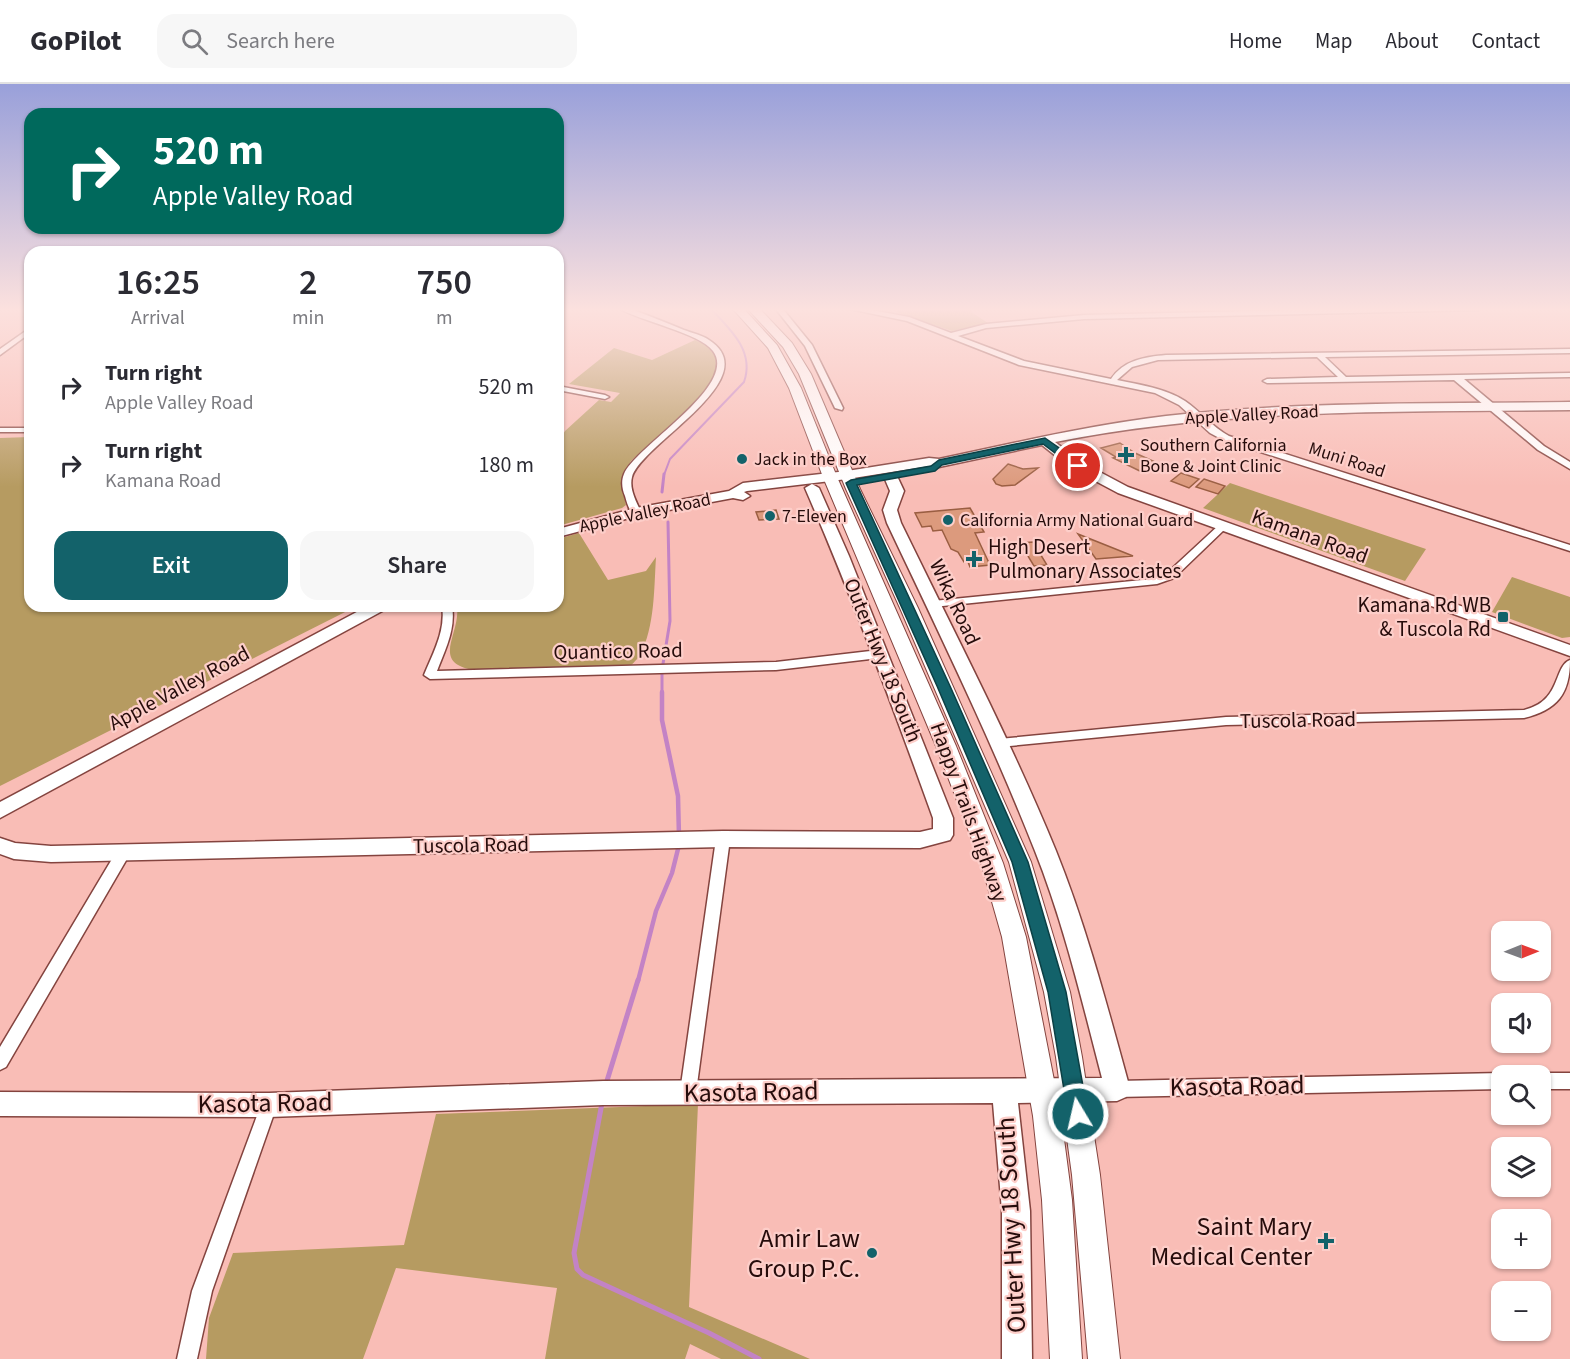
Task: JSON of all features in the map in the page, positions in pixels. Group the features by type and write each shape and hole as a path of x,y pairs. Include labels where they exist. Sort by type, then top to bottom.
{"main road":[{"name":"Happy Trails Highway","path":"785,368 946,746 992,863 1014,937 1043,1091 1057,1200 1066,1359"},
{"name":"Happy Trails Highway","path":"800,368 835,482 918,629 1020,862 1057,992 1074,1091 1089,1198 1104,1359"}],"street":[{"path":"636,512 627,491 628,472 713,386 720,368"},
{"path":"819,368 839,408"},
{"name":"Muni Road","path":"1045,368 1169,395 1182,403 1213,431 1243,445 1570,548"},
{"path":"1113,381 1125,368"},
{"path":"1332,368 1344,379"},
{"path":"1267,381 1570,375"},
{"path":"1456,377 1541,448 1570,466"},
{"path":"564,389 605,397"},
{"name":"Apple Valley Road","path":"564,531 636,512 733,494 745,496 835,482 929,462 939,463 1139,424 1196,417 1292,411 1570,406"},
{"path":"0,430 24,430"},
{"name":"Kamana Road","path":"1045,441 1076,465 1100,479 1222,526 1570,651"},
{"name":"Apple Valley Road","path":"733,494 743,487 891,477 935,468 939,463"},
{"name":"Wika Road","path":"891,477 897,491 890,510 894,523 999,743 1046,852 1065,903 1094,999 1117,1089"},
{"name":"Outer Hwy 18 South","path":"835,482 826,519 943,818 943,835"},
{"path":"933,604 1153,582 1170,576 1222,526"},
{"name":"Apple Valley Road","path":"0,811 369,612"},
{"name":"Quantico Road","path":"449,612 444,635 430,675 776,666 879,654"},
{"name":"Tuscola Road","path":"999,743 1226,721 1524,714 1538,712 1548,706 1554,699 1570,664"},
{"name":"Tuscola Road","path":"0,846 14,851 51,854 723,839 920,840 943,835"},
{"path":"688,1092 723,839"},
{"path":"0,1062 123,853"},
{"path":"1551,1081 1570,1080"},
{"name":"Kasota Road","path":"0,1104 269,1105 592,1093 1074,1091 1491,1082"},
{"name":"Outer Hwy 18 South","path":"1004,1091 1016,1211 1017,1359"},
{"path":"187,1359 202,1292 269,1105"}],"shaded area":[{"path":"590,368 716,368 706,392 631,461 623,483 626,505 564,524 564,433 599,400 611,402 620,393 569,384"},
{"path":"24,437 24,612 345,612 0,786 0,438"},
{"path":"1230,483 1426,549 1405,581 1203,508"},
{"path":"579,533 608,580 646,571 656,557 649,632 640,655 634,662 627,669 473,670 453,661 450,646 457,612 564,612 564,537"},
{"path":"1512,577 1570,597 1570,637 1562,638 1492,612"},
{"path":"698,1104 689,1307 810,1359 721,1359 690,1344 685,1359 545,1359 557,1288 396,1268 363,1359 206,1359 209,1318 233,1253 404,1245 436,1114"}],"building":[{"name":"Southern California Bone & Joint Clinic","path":"1120,443 1155,462 1142,472 1113,458 1116,457 1101,448"},
{"path":"1008,464 1023,469 1038,468 1015,485 996,484 993,479"},
{"path":"1181,473 1199,479 1189,488 1171,481"},
{"path":"1204,479 1225,486 1218,494 1196,487"},
{"path":"970,508 984,532 975,533 990,565 970,567 958,552 951,549 942,530 933,531 931,526 922,527 915,513"},
{"name":"7-Eleven","path":"776,510 779,519 759,520 756,512"},
{"path":"1078,534 1133,556 1096,559"},
{"path":"1033,542 1047,565 1034,566 1020,543"}],"waterway":[{"path":"664,475 670,459 744,382 747,368"},
{"path":"662,492 664,474"},
{"path":"668,522 670,621 662,670 662,720 678,796 679,837"},
{"path":"638,981 656,911 672,873 679,845"},
{"path":"606,1084 638,980"},
{"path":"602,1103 574,1253 577,1269 583,1275 709,1333 759,1359"}],"place":[{"name":"Southern California Bone & Joint Clinic","path":"1126,455"},
{"name":"Jack in the Box","path":"742,459"},
{"name":"7-Eleven","path":"770,516"},
{"name":"California Army National Guard","path":"948,520"},
{"name":"High Desert Pulmonary Associates","path":"974,559"},
{"name":"Kamana Rd WB & Tuscola Rd","path":"1503,617"},
{"name":"Saint Mary Medical Center","path":"1326,1241"},
{"name":"Amir Law Group P.C.","path":"872,1253"}],"route":[{"path":"1078,466 1045,441 939,463 935,468 873,481 851,483 970,744 1020,862 1057,992 1078,1114"}]}
